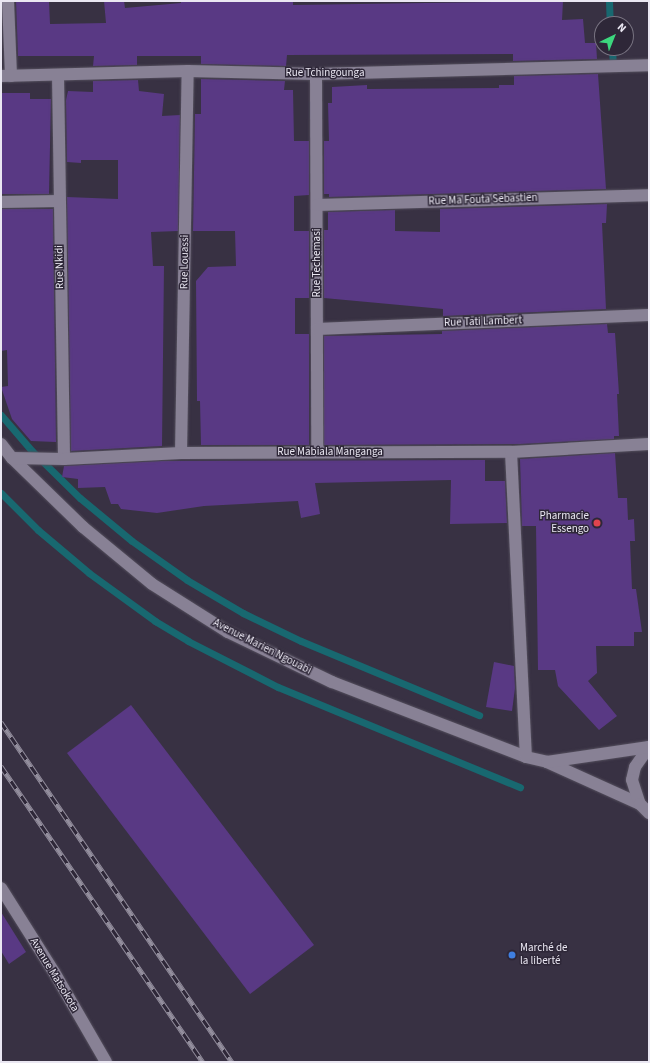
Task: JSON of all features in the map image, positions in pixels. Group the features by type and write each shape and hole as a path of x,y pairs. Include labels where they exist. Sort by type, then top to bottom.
{"street":[{"path":"6,76 8,1"},
{"name":"Rue Tchingounga","path":"6,76 188,71 316,74 649,65"},
{"name":"Rue Louassi","path":"181,453 188,71"},
{"name":"Rue Techemasi","path":"316,74 316,452"},
{"name":"Rue Nkidi","path":"58,75 64,459"},
{"name":"Rue Ma Fouta Sebastien","path":"317,205 649,195"},
{"path":"1,202 59,201"},
{"name":"Rue Tati Lambert","path":"317,328 649,315"},
{"name":"Avenue Marien Ngouabi","path":"1,444 12,458 83,527 152,584 228,632 332,682 526,757 547,762 640,804"},
{"name":"Rue Mabiala Manganga","path":"12,458 64,459 181,453 511,452 649,444"},
{"path":"511,452 526,757"},
{"path":"649,747 635,767 632,780 634,793 640,804 649,813"},
{"name":"Avenue Marien Ngouabi","path":"547,762 649,747"},
{"name":"Avenue Matsokota","path":"1,888 54,972 106,1062"}],"building":[{"path":"16,1 49,1 50,24 106,23 104,1 124,1 125,8 181,3 181,1 293,1 293,5 563,1 562,20 583,19 585,43 594,43 594,56 597,56 597,59 513,61 513,54 287,55 286,66 201,64 201,56 137,56 137,65 93,66 94,56 18,56"},
{"path":"598,74 606,189 329,197 329,194 324,194 324,141 329,141 328,103 332,103 332,87 367,85 367,89 499,88 499,85 514,85 514,76"},
{"path":"201,79 285,81 284,90 293,90 294,141 309,141 309,195 294,196 294,231 309,231 309,298 295,298 295,334 309,334 309,445 201,445 200,401 197,401 196,281 208,267 236,266 235,231 193,231 195,114 201,114"},
{"path":"138,80 139,91 164,94 162,116 180,115 178,231 151,232 153,266 164,266 162,446 71,451 67,197 118,199 118,160 81,160 81,163 67,162 66,100 68,91 93,92 93,81"},
{"path":"1,93 30,93 30,99 51,99 49,194 1,194"},
{"path":"607,204 606,223 602,223 606,309 443,316 443,309 324,298 324,230 328,230 328,212 395,210 395,231 440,232 440,209"},
{"path":"1,209 53,209 56,442 31,441 12,419 1,387 8,386 7,350 1,351"},
{"path":"607,324 608,333 615,333 619,394 617,394 619,436 614,436 614,439 520,444 324,445 324,336 442,334 442,331"},
{"path":"615,453 618,498 627,498 628,520 634,519 635,541 630,541 632,589 636,589 642,632 634,632 634,646 596,646 597,673 588,681 617,716 599,730 558,686 555,670 538,670 536,526 522,526 520,459"},
{"path":"485,460 485,481 505,481 507,523 450,524 451,480 315,483 320,514 301,518 298,501 204,506 157,513 121,509 118,504 111,504 105,487 78,488 78,479 62,477 64,466 162,461"},
{"path":"494,662 514,666 515,688 512,711 486,707"},
{"path":"131,705 314,945 250,994 67,753"},
{"path":"1,912 26,952 9,964 1,951"}],"waterway":[{"path":"609,1 610,16"},
{"path":"612,56 613,65"},
{"path":"1,415 32,451 80,498 132,541 187,580 243,613 301,641 479,715"},
{"path":"1,493 38,530 89,573 155,621 188,641 278,687 520,787"}],"railway":[{"path":"1,722 232,1062"},
{"path":"1,766 203,1062"}],"place":[{"name":"Pharmacie Essengo","path":"597,523"},
{"name":"Marché de la liberté","path":"512,955"}]}
